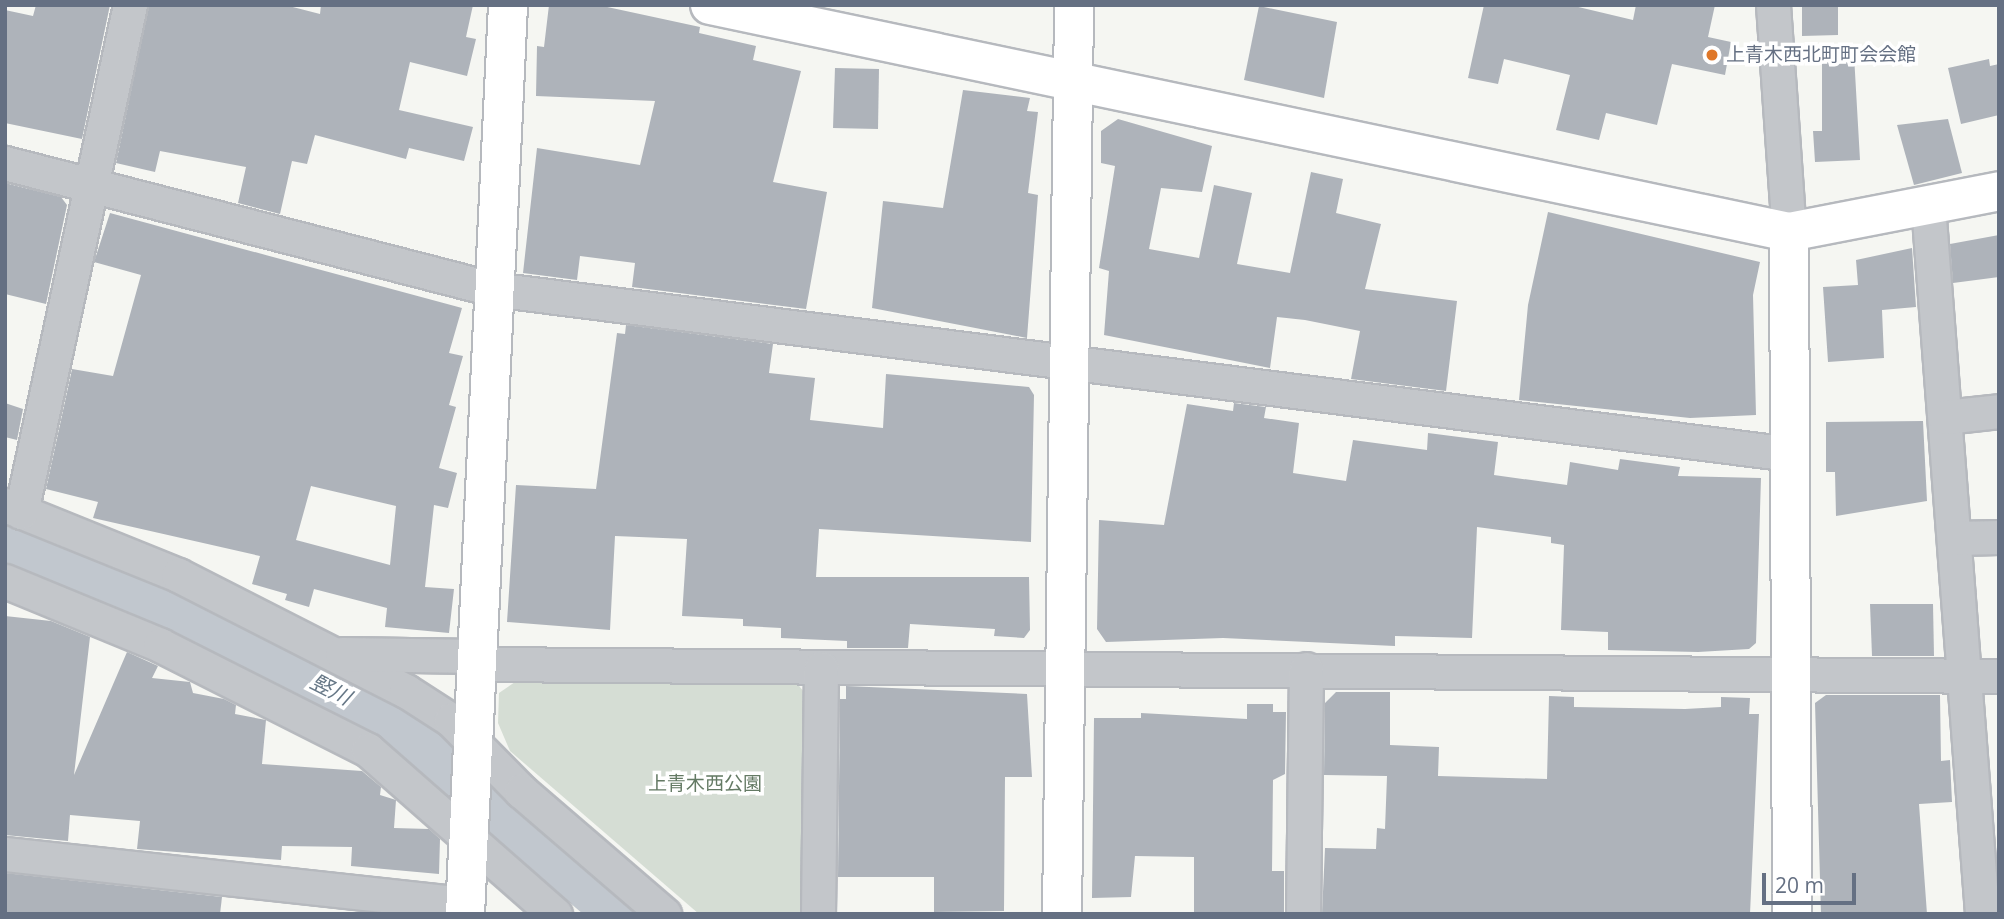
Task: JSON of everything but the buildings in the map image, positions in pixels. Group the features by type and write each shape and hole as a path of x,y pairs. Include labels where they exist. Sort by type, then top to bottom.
{"street":[{"path":"130,5 13,509 178,575 336,654 451,720 472,745 664,914"},
{"path":"5,854 465,909 472,745 479,660 493,289 508,5"},
{"path":"1062,914 1074,5"},
{"path":"1773,5 1789,232 1792,914"},
{"path":"729,7 1073,86 1789,232 1999,191"},
{"path":"5,163 493,289 1070,367 1790,454"},
{"path":"1928,205 1955,538 1983,676 1982,914"},
{"path":"1945,417 1999,411"},
{"path":"1955,538 1999,537"},
{"path":"5,581 160,645 368,750 555,914"},
{"path":"336,654 821,668 1066,667 1983,676"},
{"path":"818,914 821,668"},
{"path":"1303,914 1306,669"}],"green space":[{"name":"上青木西公園","path":"521,678 795,681 809,698 810,914 699,914 510,751 498,723 499,693"}],"water":[{"name":"竪川","path":"5,515 167,580 400,695 654,914 583,914 372,733 5,564"}],"place":[{"name":"上青木西北町町会会館","path":"1712,55"}]}
